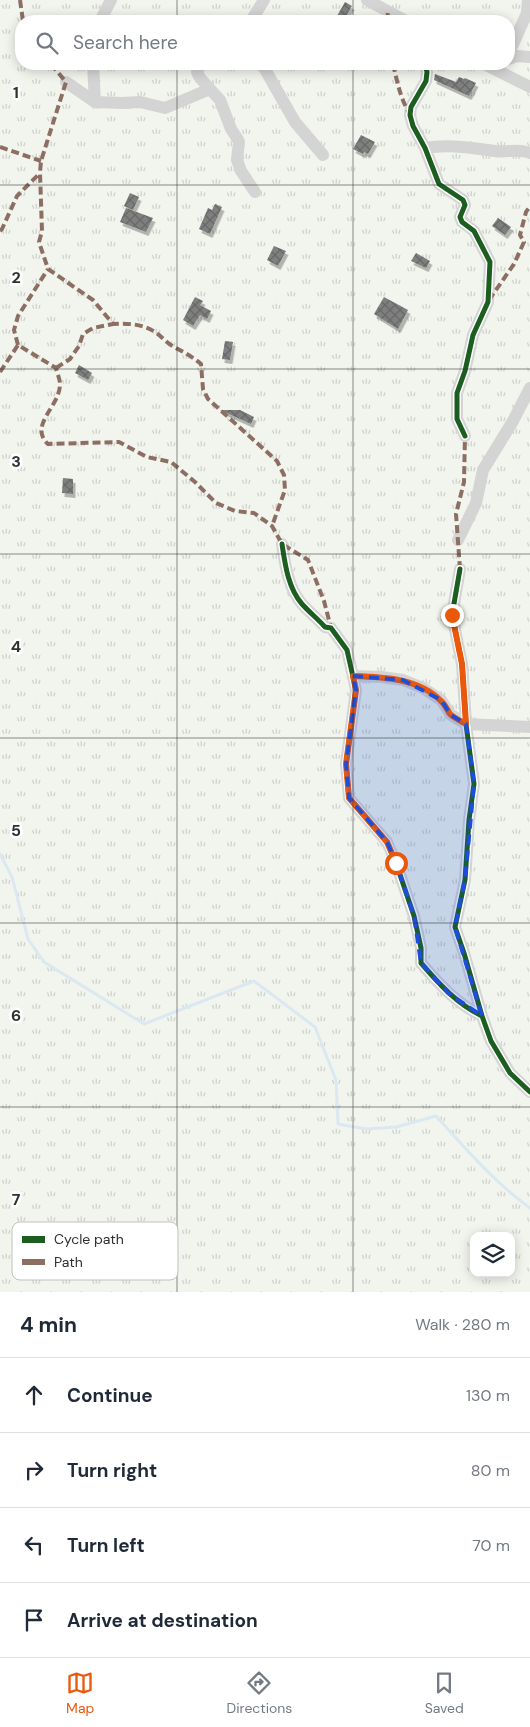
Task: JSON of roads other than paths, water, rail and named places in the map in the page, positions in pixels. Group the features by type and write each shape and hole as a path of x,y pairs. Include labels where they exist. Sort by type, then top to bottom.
{"street":[{"path":"103,15 111,0"},
{"path":"255,15 264,0"},
{"path":"367,0 395,15"},
{"path":"515,39 526,13 528,0"},
{"path":"515,57 530,57"},
{"path":"94,70 95,102"},
{"path":"197,70 200,78 220,100 230,129 239,142 237,160 241,171 254,192"},
{"path":"265,70 294,122 323,155"},
{"path":"426,70 426,81 412,104 410,115 412,126 425,148 439,184 466,204 460,217 462,222 474,231 490,262 488,302 473,336 465,371 457,393 457,419 465,436"},
{"path":"499,70 530,87"},
{"path":"66,82 95,102 122,104 140,102 165,108 210,89"},
{"path":"425,148 460,146 497,152 517,150 530,153"},
{"path":"458,540 476,503 483,470 513,421 530,388"},
{"path":"282,544 292,588 301,603 325,627 331,628 347,650 356,690 346,764 349,798 387,842 414,916 421,948 421,963 448,993 473,1012 482,1016"},
{"path":"460,569 452,615 462,664 466,724 474,784 469,820 466,880 455,927 491,1041 510,1073 530,1092"},
{"path":"353,676 403,680 422,688 441,700 451,715 466,724 530,727"}],"waterway":[{"path":"0,854 12,877 28,939 44,962 144,1024 254,981 315,1027 336,1080 338,1124 366,1129 396,1127 436,1116 492,1176 530,1208"}]}
